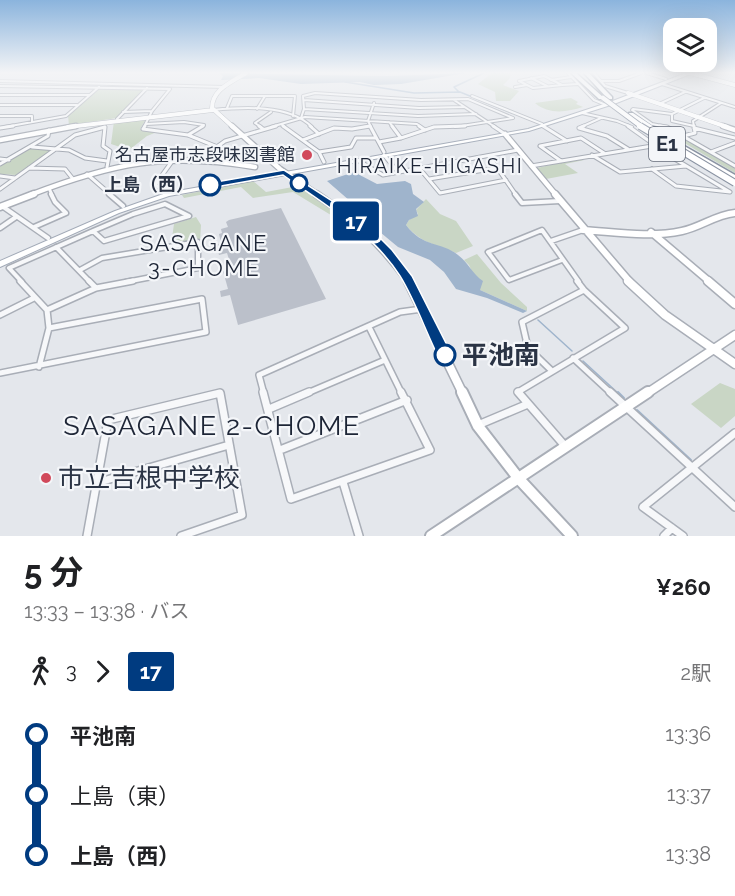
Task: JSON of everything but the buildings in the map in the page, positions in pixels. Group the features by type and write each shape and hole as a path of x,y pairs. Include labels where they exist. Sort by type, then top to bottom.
{"highway":[{"path":"600,98 604,101"},
{"name":"E1","path":"601,98 667,144 735,183"},
{"name":"E1","path":"603,98 604,101 735,178"}],"main road":[{"path":"542,125 615,98"},
{"path":"0,264 91,223 151,200 324,162 542,125 582,113 604,101"},
{"path":"0,259 123,206 167,192 201,183 357,160 384,153"}],"street":[{"path":"0,128 66,116 86,98"},
{"path":"117,119 137,98"},
{"path":"163,98 152,111 143,129 188,135 215,146"},
{"path":"213,98 211,104 213,110 282,171 358,223 377,240 406,276 478,426 519,479 572,536"},
{"path":"226,108 231,98"},
{"path":"257,110 263,98"},
{"path":"293,116 295,98"},
{"path":"319,152 351,147 356,138 377,140 401,138 434,127 450,128 513,118 468,99 375,98"},
{"path":"375,98 368,121 384,153 398,172"},
{"path":"477,98 542,125 567,141"},
{"path":"592,98 604,101"},
{"path":"642,98 735,130"},
{"path":"659,104 672,98"},
{"path":"735,107 704,98 672,114 632,110 652,124 667,127 735,166"},
{"path":"301,118 304,100 419,108 465,107"},
{"path":"417,124 421,100"},
{"path":"454,100 504,133 583,230 636,289 665,315 735,364"},
{"path":"683,136 695,133 693,121 701,118 721,103"},
{"path":"0,105 77,105"},
{"path":"0,140 117,119 150,118 226,108 271,111 301,118 417,124 424,130"},
{"path":"304,109 418,116 476,114"},
{"path":"123,112 152,111"},
{"path":"263,129 255,123 271,111"},
{"path":"582,113 634,128 686,166 730,192 676,186 652,169"},
{"path":"672,114 672,121 735,138"},
{"path":"0,116 32,116 32,122"},
{"path":"66,116 66,127"},
{"path":"200,159 215,146 301,118"},
{"path":"301,118 319,134"},
{"path":"602,118 579,128 607,136 628,149"},
{"path":"146,124 184,122 204,125 188,135"},
{"path":"389,122 401,138"},
{"path":"281,124 319,152 324,162"},
{"path":"303,140 334,128 352,129 370,126"},
{"path":"0,189 75,135 105,127 103,146 110,151 107,164"},
{"path":"0,164 48,136 49,130"},
{"path":"561,161 540,146 581,138 604,153"},
{"path":"711,152 735,143"},
{"path":"531,166 658,145"},
{"path":"32,147 69,150 85,158 107,164 200,159 255,167"},
{"path":"357,160 383,175 518,150"},
{"path":"592,155 620,172 686,166"},
{"path":"489,156 522,203 560,201"},
{"path":"0,159 9,160"},
{"path":"167,192 155,185 173,159"},
{"path":"1,207 107,164"},
{"path":"29,168 65,169 73,179"},
{"path":"429,179 497,168"},
{"path":"420,169 440,193 506,180"},
{"path":"87,174 123,206"},
{"path":"0,176 15,178"},
{"path":"34,227 66,213 55,202 50,188"},
{"path":"39,367 49,328 47,310 9,268 93,231 165,204 189,214 189,216 104,241 93,231"},
{"path":"1,207 48,238"},
{"path":"551,241 583,230 651,232 684,230 723,213 735,213"},
{"path":"0,228 16,217"},
{"path":"562,260 509,280 488,252 542,230 584,290 625,328 518,392 566,447"},
{"path":"651,232 731,297 735,304"},
{"path":"47,310 96,288 198,268 198,242 102,258 80,270"},
{"path":"56,247 96,288"},
{"path":"552,371 528,348 522,322 584,290"},
{"path":"0,315 34,297"},
{"path":"0,373 206,332 202,299 49,328"},
{"path":"369,327 430,450 291,499 259,375 400,312 423,309"},
{"path":"431,536 735,335"},
{"path":"573,358 735,507"},
{"path":"269,409 385,360"},
{"path":"87,536 108,420 220,393 242,515 193,534 181,536"},
{"path":"280,450 407,400"},
{"path":"478,426 528,404"},
{"path":"683,536 643,507 735,433"},
{"path":"96,483 229,445"},
{"path":"343,482 359,536"},
{"path":"664,536 672,528"}],"green space":[{"path":"89,98 136,98 117,118 69,125 68,116"},
{"path":"496,98 513,98 510,101 496,101"},
{"path":"571,98 578,102 576,104 583,107 552,111 535,103"},
{"path":"146,119 140,129 157,132 147,136 129,150 111,144 114,121"},
{"path":"654,125 664,127 735,167 735,173"},
{"path":"31,148 51,150 16,175 0,174 0,165"},
{"path":"581,158 584,160 565,164 578,173 546,179 537,168"},
{"path":"253,181 266,192 298,186 347,222 344,223 293,192 253,198 241,187 184,198 182,195"},
{"path":"426,199 440,214 456,221 473,246 456,253 429,243 411,231 406,225 418,214 416,210"},
{"path":"196,217 201,225 200,242 171,245 174,224"},
{"path":"477,254 501,283 527,307 527,311 480,290 469,265 464,260"},
{"path":"720,383 735,389 735,416 721,428 691,404"}],"water":[{"path":"354,172 377,184 405,181 411,184 413,194 424,202 416,209 418,216 409,220 406,225 412,232 425,241 452,251 462,258 483,281 480,290 527,311 523,313 487,298 456,289 444,272 430,260 398,247 357,213 350,201 327,181"}],"waterway":[{"path":"475,98 512,113"},
{"path":"538,320 572,351"},
{"path":"583,361 619,394"},
{"path":"618,392 624,398"},
{"path":"637,410 691,460"}],"bus line":[{"name":"17","path":"210,185 284,172 345,213 377,240 406,276 445,355"}],"place":[{"name":"名古屋市志段味図書館","path":"307,155"},
{"name":"上島（西）","path":"210,185"},
{"name":"平池南","path":"445,355"},
{"name":"市立吉根中学校","path":"46,478"}],"district":[{"name":"HIRAIKE-HIGASHI","path":"430,166"},
{"name":"SASAGANE 3-CHOME","path":"204,256"},
{"name":"SASAGANE 2-CHOME","path":"212,426"}]}
